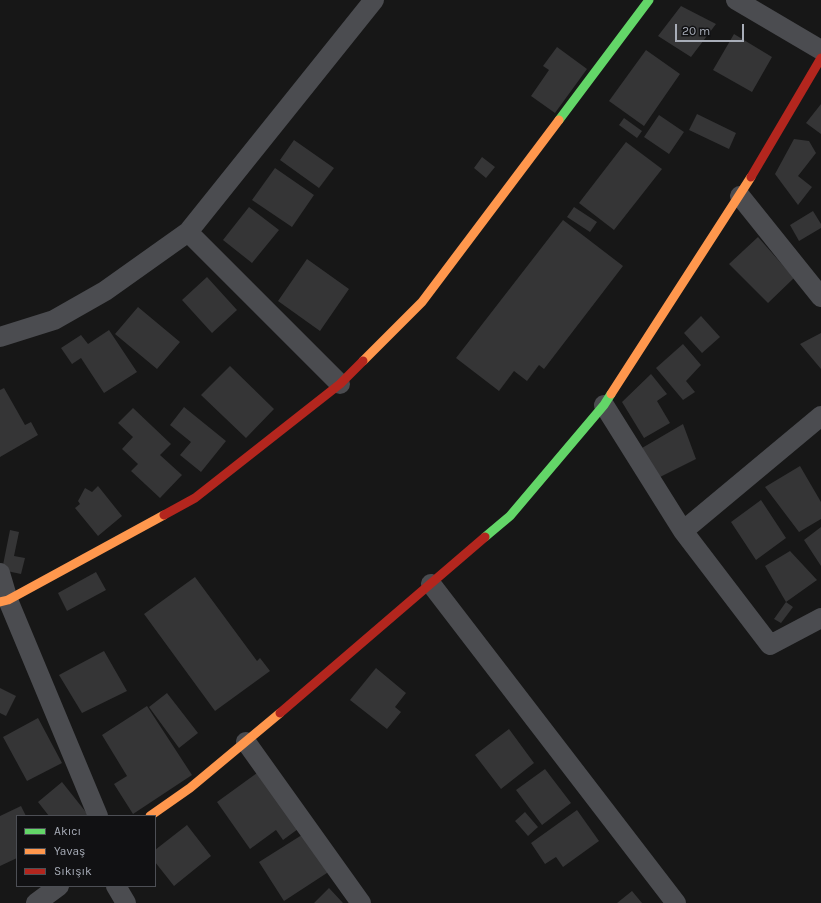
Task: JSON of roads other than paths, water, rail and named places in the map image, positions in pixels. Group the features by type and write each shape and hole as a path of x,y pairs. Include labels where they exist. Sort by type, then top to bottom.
{"street":[{"path":"0,337 54,320 105,291 188,232 374,0"},
{"path":"4,601 195,498 340,384 422,302 649,0"},
{"path":"736,0 821,50"},
{"path":"151,815 190,788 246,742 510,516 604,405 740,196 821,58"},
{"path":"740,196 821,297"},
{"path":"188,232 340,384"},
{"path":"604,405 683,531 770,645 821,618"},
{"path":"683,531 821,416"},
{"path":"0,573 4,601 98,815"},
{"path":"431,584 676,903"},
{"path":"246,742 361,903"},
{"path":"36,903 58,887"},
{"path":"117,887 126,903"}]}
